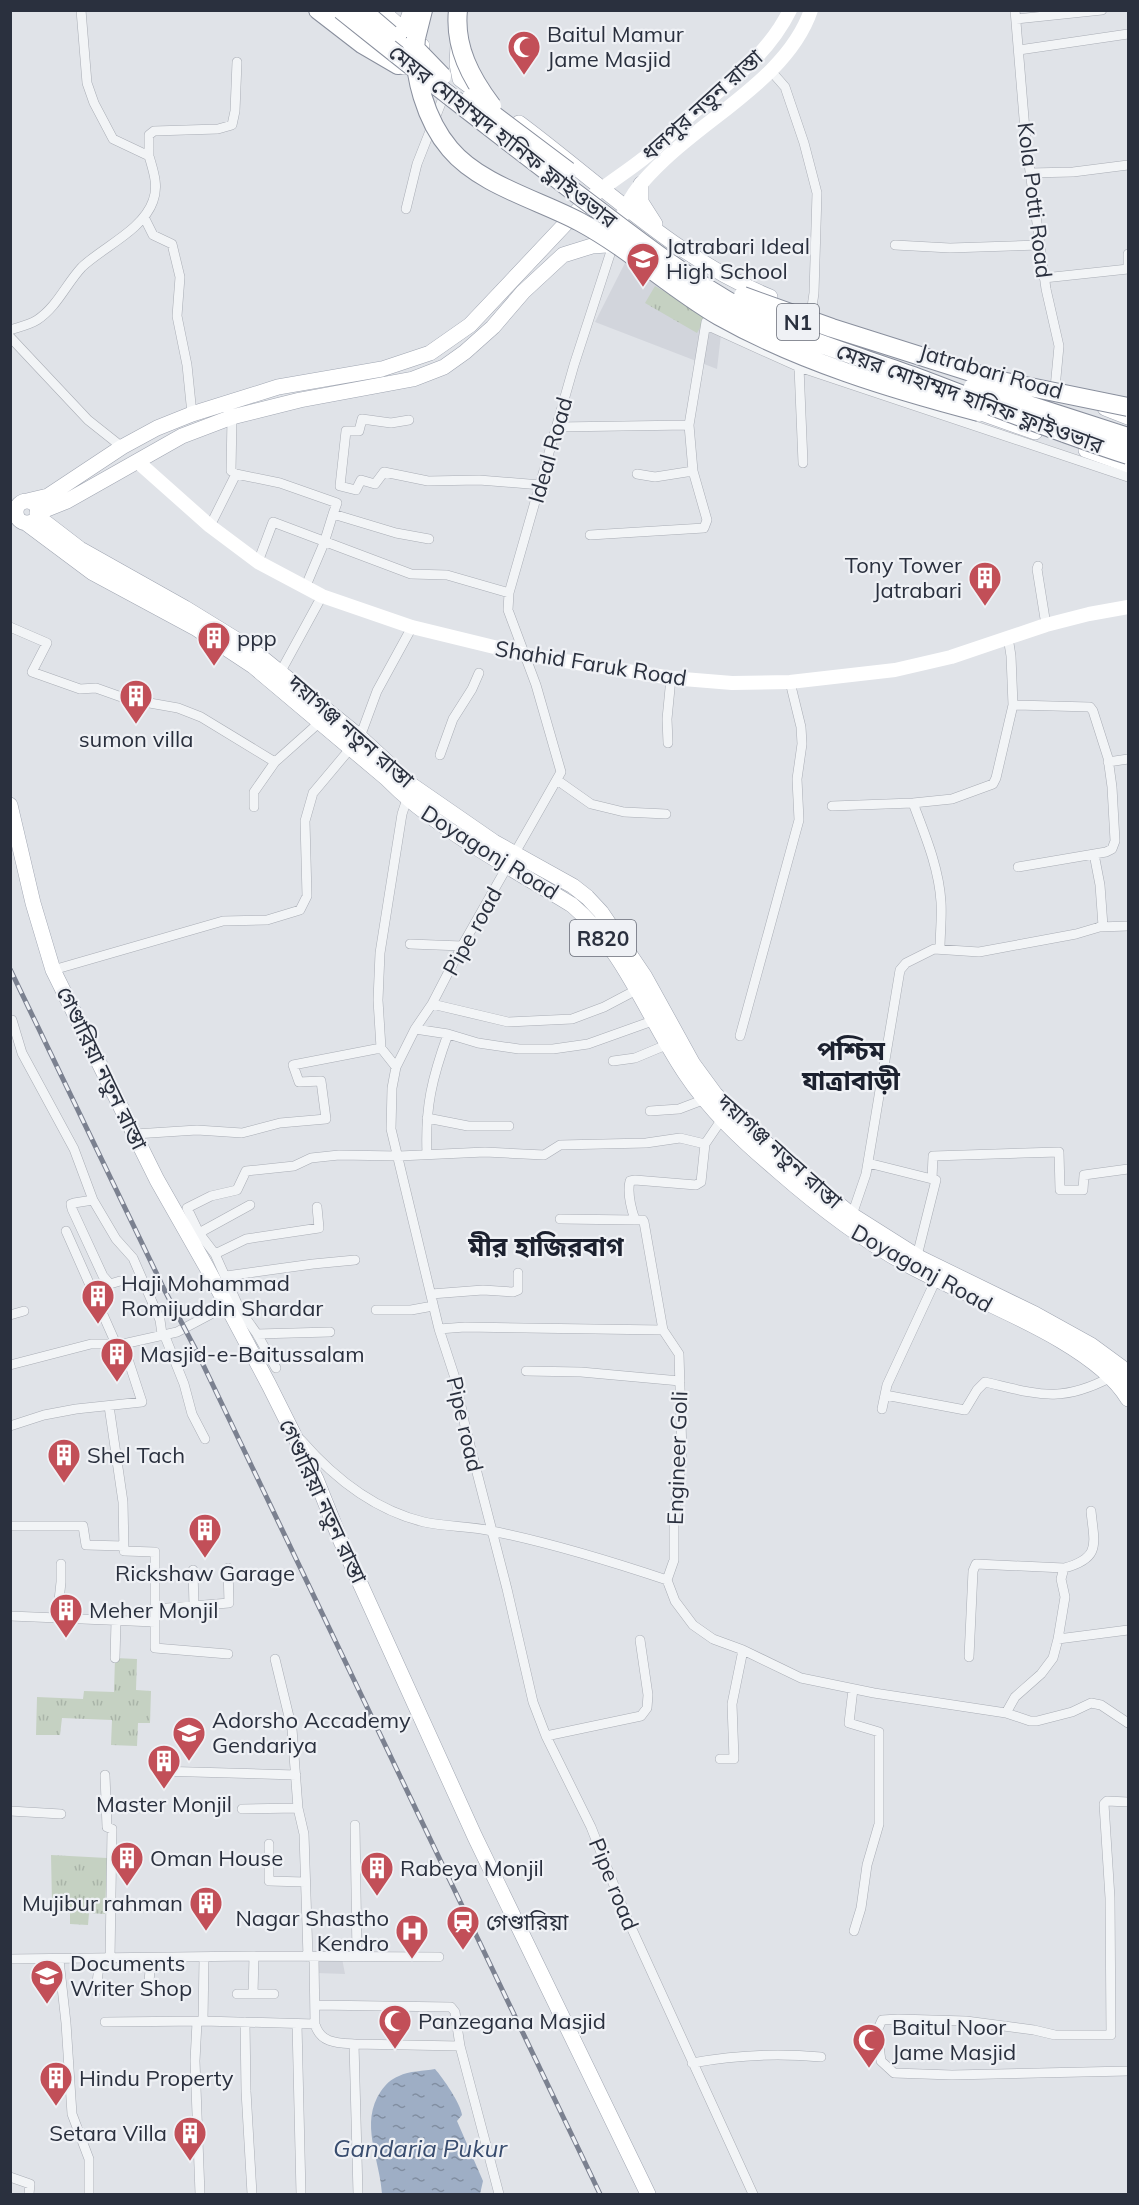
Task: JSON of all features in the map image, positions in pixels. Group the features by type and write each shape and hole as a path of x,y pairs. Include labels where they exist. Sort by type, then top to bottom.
{"highway":[{"path":"318,10 346,32 401,67"},
{"name":"মেয়র মোহাম্মদ হানিফ ফ্লাইওভার","path":"341,10 427,80 644,244 718,295 817,343 1128,455"},
{"name":"মেয়র মোহাম্মদ হানিফ ফ্লাইওভার","path":"362,10 446,84 509,126 658,240 723,285 794,321 839,339 959,382 1128,437"},
{"path":"372,10 423,54 446,84"},
{"path":"423,10 415,49 418,76 427,108 450,149 477,172 602,235 718,315 801,356 947,404 1085,441"},
{"name":"মেয়র মোহাম্মদ হানিফ ফ্লাইওভার","path":"458,10 459,40 467,65 477,86 509,126"},
{"path":"743,296 832,328 996,380 1128,407"}],"main road":[{"name":"Jatrabari Road","path":"333,10 401,67 446,84 540,138 663,236 745,287 811,314 965,364 1055,388 1128,417"},
{"name":"Jatrabari Road","path":"381,10 404,31 446,84 585,203 615,237 636,245 710,300 755,326 831,360 1128,465"},
{"path":"401,67 404,31 411,10"},
{"path":"446,84 457,53 466,10"},
{"name":"ধলপুর নতুন রাস্তা","path":"585,203 601,188 646,157 686,118 750,65 778,32 790,10"},
{"name":"ধলপুর নতুন রাস্তা","path":"615,237 626,207 641,184 686,139 767,74 796,44 807,24 811,10"},
{"path":"750,65 767,74"},
{"path":"641,184 640,197 643,206 663,236"},
{"path":"23,510 122,447 158,428 192,414 278,387 382,369 430,353 470,325 585,203"},
{"path":"23,510 55,506 182,436 232,417 300,400 413,379 444,367 493,327 523,292 558,259 572,251 615,237"},
{"path":"546,246 558,259"},
{"path":"192,414 197,430"},
{"path":"122,447 138,462"},
{"name":"Shahid Faruk Road","path":"138,462 210,526 258,562 322,596 412,627 527,656 671,678 732,683 790,682 895,670 951,657 1046,625 1128,607"},
{"path":"54,529 51,518 55,506"},
{"name":"দয়াগঞ্জ নতুন রাস্তা","path":"23,510 54,529 80,549 185,608 250,648 281,671 318,712 410,792 511,860 573,886 601,912 673,1042 693,1064 710,1096 725,1114 852,1215 939,1273 1068,1331 1091,1345 1122,1373"},
{"name":"R820","path":"23,510 93,573 197,629 318,712"},
{"name":"Shahid Faruk Road","path":"1089,614 1128,598"},
{"name":"গেণ্ডারিয়া নতুন রাস্তা","path":"10,805 33,903 54,970 157,1180 316,1479 340,1539 475,1837 648,2194"},
{"name":"Doyagonj Road","path":"725,1114 778,1171 843,1225 880,1249 939,1273"},
{"name":"R820","path":"1122,1373 1128,1399"}],"street":[{"path":"81,10 87,83 94,103 113,139 149,156"},
{"path":"1015,15 1102,10"},
{"name":"Kola Potti Road","path":"1015,15 1030,173 1044,278 1059,346 1055,388"},
{"path":"1019,50 1128,34"},
{"path":"10,330 36,321 50,309 82,268 144,217 153,201 155,177 149,156 148,135 154,131 218,129 232,125 235,111 237,62"},
{"path":"767,74 785,87 804,143 817,193 814,293 811,314"},
{"path":"406,209 417,164 446,84"},
{"path":"1030,173 1073,172 1128,165"},
{"path":"144,217 153,235 172,244 180,277 177,316 187,365 192,414"},
{"name":"Ideal Road","path":"527,656 508,610 509,593 574,365 615,237"},
{"path":"895,245 950,248 1040,245"},
{"path":"1044,278 1128,269 1128,254"},
{"path":"590,535 704,528 707,520 693,471 689,425 710,300"},
{"path":"706,325 799,367 1128,477"},
{"path":"10,338 88,420 122,447"},
{"path":"799,367 803,463"},
{"path":"232,417 231,471 280,483 337,503"},
{"path":"305,588 324,543 337,503 346,431 359,431 362,419 391,423 409,420"},
{"path":"557,427 689,425"},
{"path":"637,474 656,477 693,471"},
{"path":"340,486 356,490 362,480 375,484 384,472 428,481 479,480 541,485"},
{"path":"210,526 237,474"},
{"path":"333,514 396,533 429,539"},
{"path":"258,562 273,522 411,574 447,575 509,593"},
{"path":"1038,566 1046,625"},
{"path":"281,671 322,596"},
{"path":"10,627 47,643 32,672 80,689 96,688 127,699 178,708 201,717 275,762"},
{"path":"54,970 223,921 267,920 300,910 307,896 305,821 313,793 356,743 377,691 412,627"},
{"path":"832,806 952,799 993,784 1013,705 1008,637"},
{"path":"527,656 560,766 561,772 557,780 591,804 624,812 666,814"},
{"path":"440,755 453,719 479,673"},
{"path":"668,743 667,719 671,678"},
{"path":"740,1036 799,820 797,779 802,744 801,727 790,682"},
{"path":"1013,705 1090,707 1108,762 1115,841 1112,849 1094,854 1018,867"},
{"path":"254,807 254,792 275,762 318,712"},
{"path":"1108,762 1128,759"},
{"name":"Pipe road","path":"557,780 462,946 432,1004 415,1029 396,1067 392,1088 391,1129 433,1306 456,1381 533,1702 546,1736 591,1827 626,1916 753,2194"},
{"path":"396,1067 381,1047 378,1000 380,953 402,814 410,792"},
{"path":"913,803 930,846 937,879 941,902 940,949"},
{"path":"1094,854 1103,926 1100,927"},
{"path":"852,1215 868,1163 900,970 906,963 934,949 979,952 1076,934 1100,927 1128,926"},
{"path":"410,945 462,946"},
{"path":"432,1004 508,1022 572,1019 604,1007 642,986"},
{"path":"415,1029 448,1034 478,1043 519,1049 553,1049 588,1044 659,1019"},
{"path":"12,1020 22,1053 74,1149 93,1200 116,1239 133,1258 160,1320 163,1334 184,1384 192,1414 205,1439"},
{"path":"427,1154 427,1118 432,1080 448,1034"},
{"path":"613,1061 635,1058 673,1042"},
{"path":"135,1134 197,1130 242,1133 280,1123 326,1119 321,1081 299,1082 293,1065 381,1047"},
{"path":"650,1111 679,1109 710,1096"},
{"name":"Engineer Goli","path":"667,1580 674,1560 674,1520 682,1455 679,1354 663,1330 644,1222 635,1220 628,1185 630,1181 696,1185 701,1182 705,1144 725,1114"},
{"path":"427,1118 468,1126 509,1126"},
{"path":"276,1368 240,1310 215,1254 199,1233 187,1208 211,1196 237,1191 246,1172 294,1166 311,1158 339,1155 399,1156 485,1152 544,1155 560,1145 646,1143 680,1138 705,1144"},
{"path":"932,1179 933,1156 1059,1152 1060,1190 1083,1190 1084,1175 1128,1168"},
{"path":"868,1163 936,1179 916,1256"},
{"path":"93,1200 71,1204 72,1209 103,1276 110,1284 120,1281"},
{"path":"199,1233 250,1205"},
{"path":"215,1254 246,1239 319,1228 317,1207"},
{"path":"560,1220 635,1220"},
{"path":"10,1426 54,1413 142,1402 119,1344 66,1231"},
{"path":"226,1276 355,1260"},
{"path":"430,1294 483,1290 513,1292 518,1290 518,1273"},
{"path":"882,1409 887,1385 939,1273"},
{"path":"11,1364 91,1344 119,1344 177,1332 226,1306"},
{"path":"376,1310 411,1310 433,1306"},
{"path":"10,1315 24,1311"},
{"path":"439,1329 465,1327 663,1330"},
{"path":"257,1334 330,1332"},
{"path":"526,1371 581,1372 680,1381"},
{"path":"885,1395 965,1410 977,1390 985,1382 1042,1395 1059,1395 1088,1389 1122,1373"},
{"path":"109,1406 123,1502 124,1551 155,1552 155,1648 228,1654"},
{"path":"290,1427 334,1475 351,1489 380,1505 423,1521 491,1530 583,1554 667,1580 675,1601 693,1625 713,1639 743,1650 801,1678 853,1689 1006,1713 1030,1721 1072,1712 1091,1704 1101,1705 1128,1723"},
{"path":"969,1657 973,1571 976,1564 1064,1568 1077,1565 1091,1555 1094,1546 1090,1511"},
{"path":"10,1526 83,1526 86,1545 124,1546"},
{"path":"57,1619 61,1564"},
{"path":"155,1609 229,1603 228,1568"},
{"path":"1006,1713 1015,1697 1041,1674 1053,1658 1065,1597 1061,1579 1064,1568"},
{"path":"193,1570 195,1606"},
{"path":"10,1616 154,1622"},
{"path":"115,1658 116,1621"},
{"path":"1058,1639 1128,1630"},
{"path":"546,1736 641,1716 647,1708 648,1695 640,1640"},
{"path":"720,1759 734,1759 732,1704 743,1650"},
{"path":"275,1659 292,1729 298,1808 304,1834 305,1882 316,2005 315,2024 322,2038 336,2043 460,2046"},
{"path":"853,1689 849,1723 879,1732 879,1824 867,1865 861,1908 854,1931"},
{"path":"157,1771 296,1775"},
{"path":"96,1991 105,1958 112,1829 107,1827 105,1775"},
{"path":"1128,1802 1107,1801 1104,1804 1110,1898 1111,2035 1068,2037 966,2021 884,2019 877,2031 881,2061 894,2073 940,2075 1128,2071"},
{"path":"242,1809 298,1808"},
{"path":"10,1811 61,1814"},
{"path":"355,1825 357,1956"},
{"path":"269,1844 269,1881 305,1882"},
{"path":"10,1959 254,1956 439,1957"},
{"path":"253,1994 254,1956"},
{"path":"200,2194 195,2070 204,1958"},
{"path":"148,1993 151,1959"},
{"path":"59,1960 67,2032 72,2114 89,2159 89,2194"},
{"path":"237,1994 274,1994"},
{"path":"316,2005 451,2007 499,2194"},
{"path":"105,2022 315,2024"},
{"path":"245,2022 246,2091 252,2194"},
{"path":"297,2024 301,2194"},
{"path":"354,2044 358,2194"},
{"path":"692,2063 741,2056 790,2054 821,2056"},
{"path":"10,2177 30,2184 29,2194"}],"shaded area":[{"name":"Jatrabari Ideal High School","path":"627,259 723,317 717,369 595,322"},
{"path":"317,1958 342,1958 345,1974 317,1973"}],"green space":[{"path":"655,286 707,316 697,333 645,303"},
{"path":"115,1658 137,1659 136,1690 151,1691 150,1723 138,1723 137,1746 111,1745 112,1720 62,1718 60,1735 36,1735 37,1697 83,1699 84,1691 114,1692"},
{"path":"51,1855 107,1858 105,1914 89,1913 88,1925 70,1924 70,1910 52,1904"}],"water":[{"name":"Gandaria Pukur","path":"435,2069 461,2110 462,2115 457,2121 483,2181 480,2194 382,2194 371,2128 375,2103 383,2088 394,2079 407,2073"}],"railway":[{"path":"10,969 164,1289 198,1354 600,2194"}],"place":[{"name":"Baitul Mamur Jame Masjid","path":"524,76"},
{"name":"Jatrabari Ideal High School","path":"643,288"},
{"name":"Tony Tower Jatrabari","path":"985,607"},
{"name":"ppp","path":"214,667"},
{"name":"sumon villa","path":"136,725"},
{"name":"Haji Mohammad Romijuddin Shardar","path":"98,1325"},
{"name":"Masjid-e-Baitussalam","path":"117,1383"},
{"name":"Shel Tach","path":"64,1484"},
{"name":"Rickshaw Garage","path":"205,1559"},
{"name":"Meher Monjil","path":"66,1639"},
{"name":"Adorsho Accademy Gendariya","path":"189,1762"},
{"name":"Master Monjil","path":"164,1790"},
{"name":"Oman House","path":"127,1887"},
{"name":"Rabeya Monjil","path":"377,1897"},
{"name":"Mujibur rahman","path":"206,1932"},
{"name":"গেণ্ডারিয়া","path":"463,1951"},
{"name":"Nagar Shastho Kendro","path":"412,1960"},
{"name":"Documents Writer Shop","path":"47,2005"},
{"name":"Panzegana Masjid","path":"395,2050"},
{"name":"Baitul Noor Jame Masjid","path":"869,2069"},
{"name":"Hindu Property","path":"56,2107"},
{"name":"Setara Villa","path":"190,2162"}],"district":[{"name":"পশ্চিম যাত্রাবাড়ী","path":"851,1065"},
{"name":"মীর হাজিরবাগ","path":"546,1246"}]}
